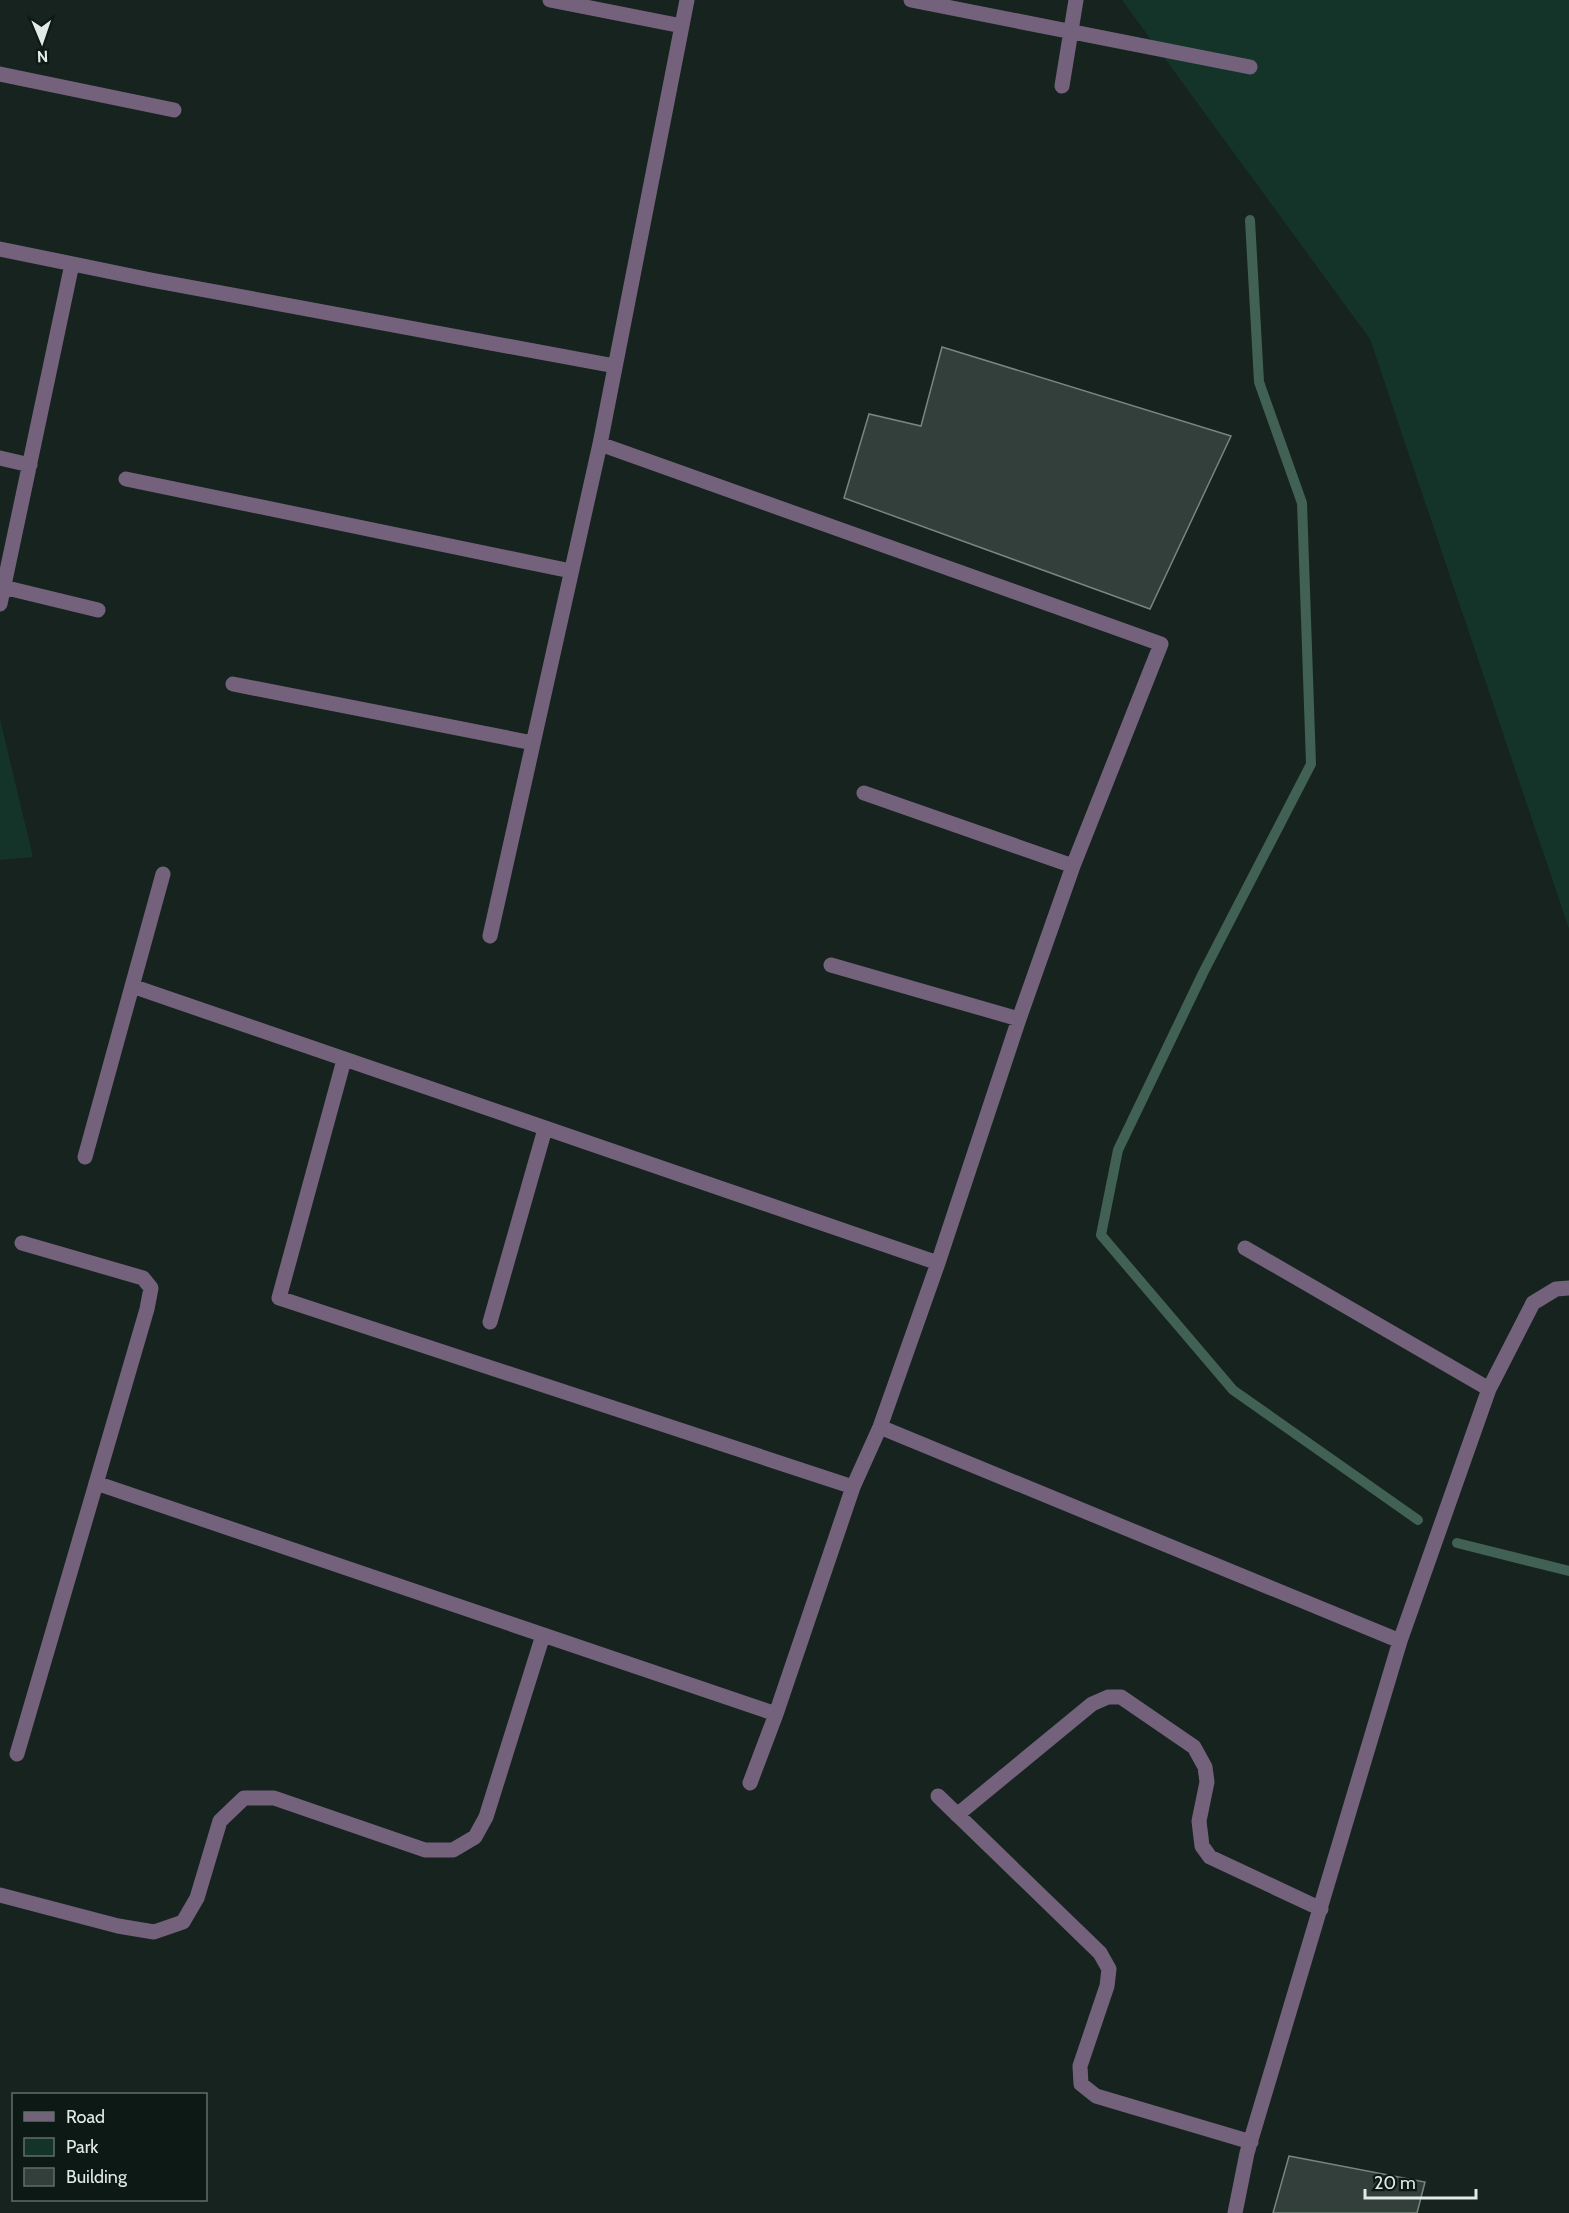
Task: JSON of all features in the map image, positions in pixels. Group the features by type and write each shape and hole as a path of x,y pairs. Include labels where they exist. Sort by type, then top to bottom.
{"street":[{"path":"550,0 682,26"},
{"path":"490,936 600,444 687,0"},
{"path":"911,0 1250,67"},
{"path":"1062,86 1076,0"},
{"path":"0,74 174,110"},
{"path":"0,249 615,366"},
{"path":"0,604 72,264"},
{"path":"600,444 1161,644 1073,866 1019,1019 938,1263 880,1427 853,1487 776,1714 750,1783"},
{"path":"0,458 30,465"},
{"path":"126,479 572,571"},
{"path":"3,588 98,610"},
{"path":"233,684 533,743"},
{"path":"864,793 1073,866"},
{"path":"85,1157 163,874"},
{"path":"831,965 1019,1019"},
{"path":"132,986 938,1263"},
{"path":"344,1060 279,1298 853,1487"},
{"path":"490,1322 545,1129"},
{"path":"17,1754 147,1309 151,1288 143,1278 22,1243"},
{"path":"1245,1248 1489,1389"},
{"path":"1235,2213 1251,2142 1400,1641 1489,1389 1533,1303 1556,1289 1569,1288"},
{"path":"880,1427 1400,1641"},
{"path":"96,1483 776,1714"},
{"path":"0,1895 118,1926 154,1932 183,1922 197,1898 220,1821 244,1798 274,1798 425,1850 453,1850 475,1837 486,1817 543,1635"},
{"path":"957,1815 1092,1704 1108,1697 1121,1697 1194,1747 1204,1767 1208,1782 1199,1821 1202,1846 1210,1857 1321,1909"},
{"path":"938,1797 1100,1953 1109,1969 1107,1986 1080,2066 1081,2084 1096,2096 1251,2142"}],"green space":[{"path":"1122,0 1569,0 1569,929 1370,339"},
{"path":"0,719 33,857 0,860"}],"building":[{"path":"942,347 1231,436 1150,609 844,498 869,414 921,426"},
{"path":"1289,2156 1425,2182 1417,2213 1273,2213"}],"waterway":[{"path":"1250,220 1259,382 1302,503 1311,764 1203,973 1118,1150 1101,1235 1233,1390 1418,1520"},
{"path":"1457,1543 1569,1571"}]}
